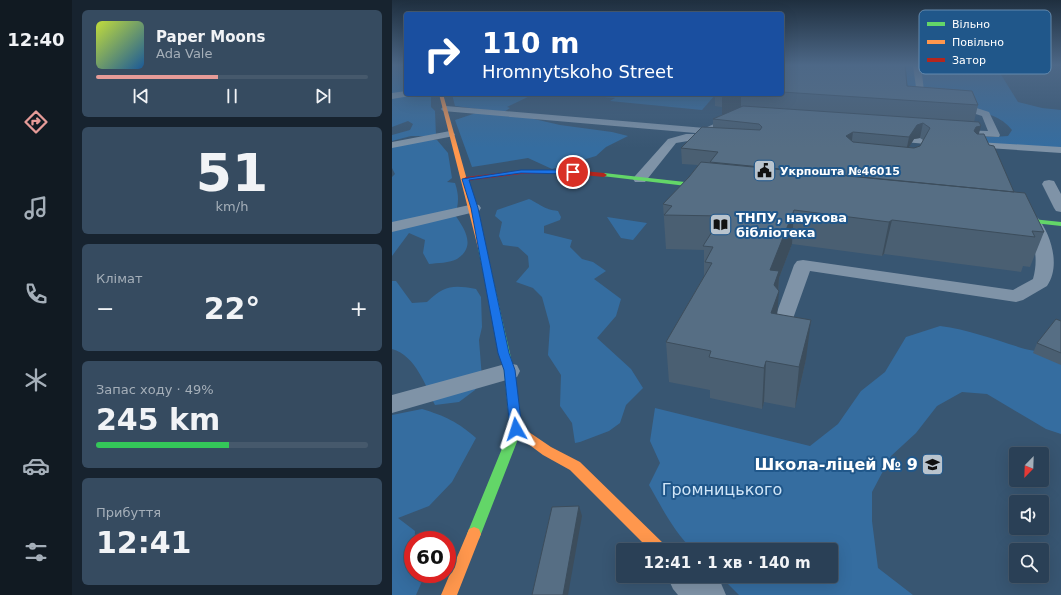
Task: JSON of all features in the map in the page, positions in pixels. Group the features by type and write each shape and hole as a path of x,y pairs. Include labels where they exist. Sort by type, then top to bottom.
{"main road":[{"path":"442,96 446,110 450,134 466,179 474,208 504,353 509,370 516,429 449,595"},
{"path":"466,179 521,172 573,172 719,187"},
{"path":"1002,217 1061,224"},
{"path":"516,429 547,451 574,466 653,543"}],"street":[{"path":"693,583 706,595"}],"lane":[{"path":"920,93 986,114 995,135 950,132"},
{"path":"392,96 404,94"},
{"path":"446,110 707,131 734,118"},
{"path":"392,145 450,134"},
{"path":"640,179 672,141 686,137 720,138"},
{"path":"874,137 919,142 1061,150"},
{"path":"914,153 919,142"},
{"path":"1049,184 1061,208"},
{"path":"392,227 474,208"},
{"path":"783,323 802,265 1016,296 1041,282 1046,265 1043,242 1033,221"},
{"path":"392,404 509,370"}],"green space":[{"path":"392,93 404,93 404,96 431,96 431,107 435,111 436,136 411,136 392,141 392,135 410,130 413,124 408,121 392,127"},
{"path":"908,93 1012,93 1018,102 1042,108 1061,110 1061,148 1005,149 879,129 993,137 1008,136 1012,130 1003,122 992,116 979,112 965,109 909,106"},
{"path":"452,96 530,96 507,107 510,108 504,112 560,125 612,132 628,136 606,147 596,156 552,169 528,158 472,167 455,120 485,110 455,106"},
{"path":"591,96 714,96 702,110 610,101 615,98"},
{"path":"425,140 437,140 448,153 452,178 447,182 455,183 458,199 455,215 465,231 468,243 463,254 457,259 429,264 423,253 425,240 409,233 392,256 392,177 395,174 392,168 392,146"},
{"path":"529,199 546,208 558,211 561,217 560,220 544,226 544,233 572,240 570,247 582,259 593,262 606,271 594,279 621,299 616,316 597,338 631,369 643,388 626,405 620,423 609,431 575,443 572,423 560,406 561,375 548,355 550,326 542,297 533,288 516,282 529,267 528,256 518,247 503,245 499,236 502,222 495,216 497,210"},
{"path":"607,217 647,223 633,240 621,238"},
{"path":"392,281 396,281 412,303 427,302 444,289 455,287 476,289 481,297 482,327 479,340 482,378 475,390 459,402 435,405 414,365 407,358 392,349"},
{"name":"Громницького","path":"940,326 972,333 1025,349 1048,353 1061,358 1061,434 1046,429 987,394 962,392 937,406 916,433 891,456 872,492 872,521 878,568 913,595 739,595 727,583 838,583 838,543 686,543 674,528 649,485 660,463 650,441 655,408 810,446 838,424 861,391 885,372 906,337"},
{"path":"422,409 451,420 476,438 452,482 429,506 398,518 415,531 404,531 404,583 421,583 416,595 392,595 392,415"}],"building":[{"path":"794,93 973,93 978,105"},
{"path":"743,106 979,122 981,126 976,127 974,131 977,134 984,134 989,145 994,146 1014,192 710,162 718,152 681,148 702,127 760,130 762,127 759,124 713,119","holes":["923,123 930,128 920,146 914,148 853,142 846,136 853,132 909,137 917,125"]},
{"path":"701,162 1025,193 1044,232 1032,231 1035,237 892,220 889,222 794,210 770,270 779,271 774,285 779,291 771,313 811,320 799,367 766,361 764,368 709,357 711,351 666,342 712,263 705,262 713,247 703,246 722,216 664,215 672,206 663,204"},
{"path":"1056,319 1061,321 1061,353 1037,343"},
{"path":"579,506 563,595 532,595 552,507"}],"traffic: fast":[{"path":"604,175 712,187"},
{"path":"1008,218 1061,224"},
{"path":"474,534 516,429 509,371 482,248"}],"traffic: slow":[{"path":"442,96 473,209 482,248"},
{"path":"516,429 547,451 575,466 653,543"},
{"path":"449,595 474,534"}],"traffic: jam":[{"path":"466,179 521,172 573,172 604,175"}],"place":[{"name":"Укрпошта №46015","path":"764,171"},
{"name":"ТНПУ, наукова бібліотека","path":"720,224"},
{"name":"Школа-ліцей № 9","path":"933,464"}],"route":[{"path":"516,429 509,370 504,353 474,208 466,179 521,172 573,172"}]}
